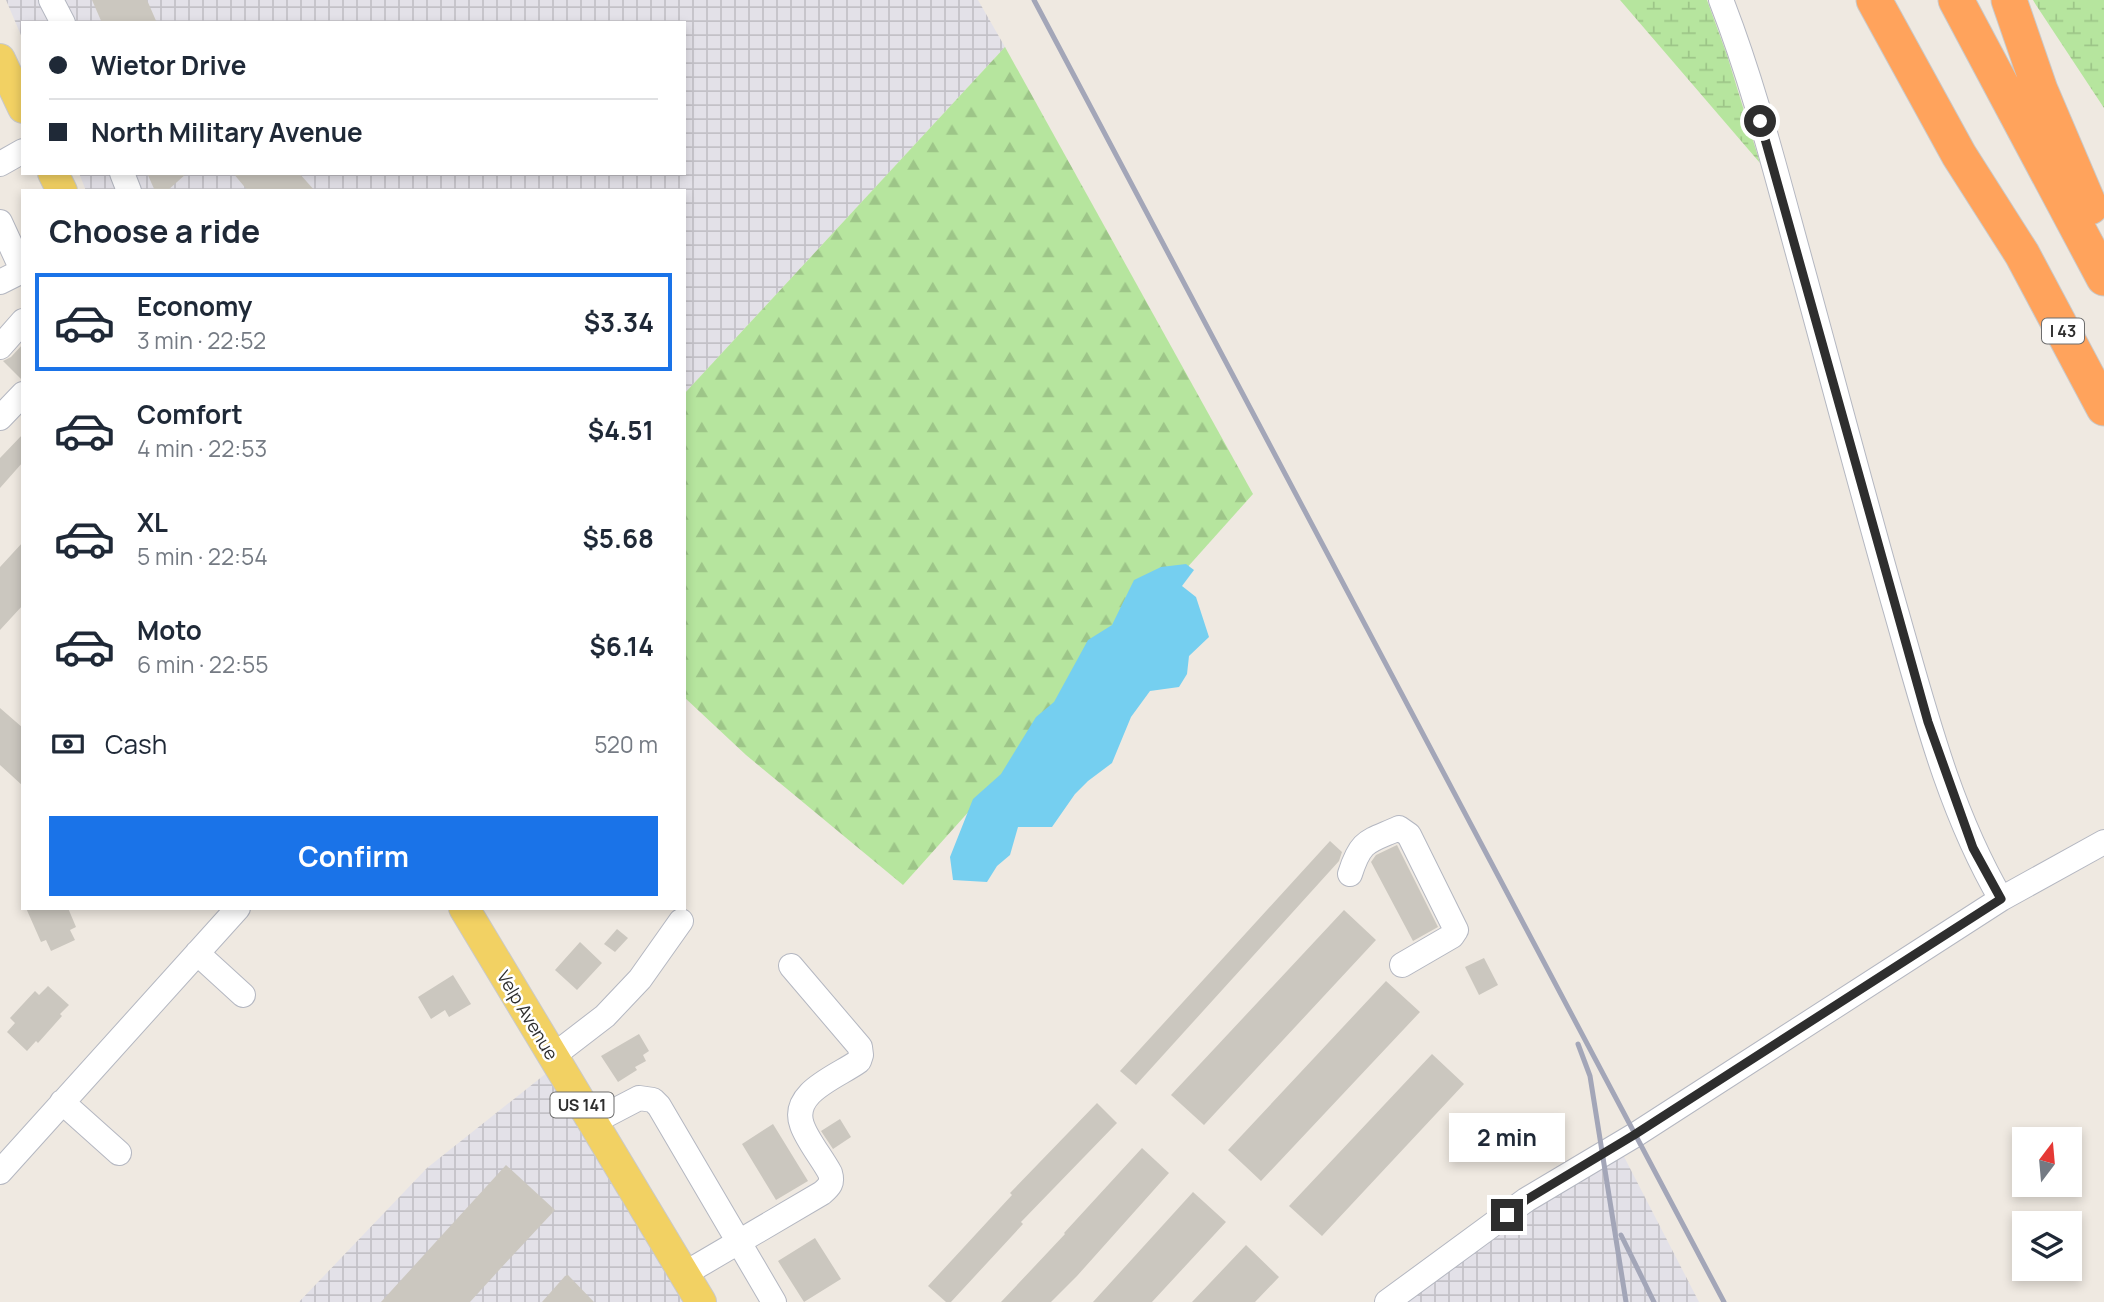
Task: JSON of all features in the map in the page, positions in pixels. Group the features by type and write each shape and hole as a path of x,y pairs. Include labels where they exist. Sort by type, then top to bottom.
{"highway":[{"path":"1874,0 1959,155 2022,254"},
{"path":"1899,0 1977,149 2022,254"},
{"path":"1956,0 2104,278"},
{"path":"2009,0 2040,90 2104,235"},
{"name":"I 43","path":"2022,254 2104,408"}],"main road":[{"path":"0,59 21,104"},
{"name":"Velp Avenue","path":"465,910 701,1302"}],"street":[{"path":"51,0 62,21"},
{"path":"1721,0 1746,73 1788,215 1928,722 1973,848 2001,899"},
{"path":"0,164 21,152"},
{"path":"0,222 21,269"},
{"path":"0,282 21,272"},
{"path":"0,348 21,323"},
{"path":"0,418 21,396"},
{"path":"1350,874 1356,855 1363,845 1399,828 1409,835 1456,930 1452,936 1402,965"},
{"path":"1387,1302 1526,1200 1645,1128 2001,899 2104,842"},
{"path":"0,1172 236,910"},
{"path":"553,1056 605,1016 640,979 681,921"},
{"path":"197,953 243,995"},
{"path":"684,1273 822,1193 832,1181 802,1125 800,1110 802,1101 811,1092 859,1061 860,1046 791,966"},
{"path":"593,1122 639,1098 653,1100 774,1302"},
{"path":"62,1102 119,1153"}],"shaded area":[{"path":"6,0 978,0 1005,47 686,392 686,189 85,189 80,175 686,175 686,21 21,21 21,35"},
{"path":"558,1064 701,1302 299,1302 427,1168"},
{"path":"1618,1145 1699,1302 1387,1302"}],"green space":[{"path":"1620,0 1707,0 1760,163"},
{"path":"2033,0 2104,0 2104,108 2036,5"},
{"path":"1005,47 1253,494 903,885 746,755 686,699 686,392"}],"water":[{"path":"1186,564 1194,570 1182,586 1196,597 1209,637 1189,656 1187,674 1179,687 1150,691 1131,717 1112,763 1075,794 1052,827 1018,827 1010,855 997,866 987,882 953,880 950,857 973,799 1001,774 1036,717 1054,702 1088,640 1112,625 1134,580 1161,567"}],"building":[{"path":"92,0 147,0 156,21 101,21"},
{"path":"148,175 185,175 169,189 154,189"},
{"path":"235,175 301,175 313,189 246,189"},
{"path":"21,346 21,379 3,361"},
{"path":"21,436 21,464 0,488 0,458"},
{"path":"21,544 21,607 0,630 0,567"},
{"path":"0,708 21,726 21,784 0,765"},
{"path":"1330,841 1342,852 1339,861 1136,1085 1120,1071"},
{"path":"1397,845 1438,927 1413,941 1371,862 1376,855"},
{"path":"27,910 69,910 76,927 70,930 75,940 51,951 46,940 41,942"},
{"path":"1344,910 1376,940 1204,1125 1171,1095"},
{"path":"617,929 628,938 615,952 604,944"},
{"path":"580,942 602,963 577,990 555,970"},
{"path":"1484,958 1498,985 1479,995 1465,967"},
{"path":"453,975 471,1004 449,1017 445,1010 431,1019 418,997"},
{"path":"1386,981 1420,1012 1261,1181 1228,1150"},
{"path":"48,986 69,1005 38,1043 36,1041 27,1051 7,1032 15,1023 10,1018 35,991 39,995"},
{"path":"639,1034 649,1051 643,1055 646,1061 618,1082 601,1056"},
{"path":"1432,1054 1464,1084 1322,1236 1289,1206"},
{"path":"1097,1103 1117,1123 1021,1222 1023,1224 951,1302 946,1302 928,1286 1012,1195 1010,1193"},
{"path":"840,1119 851,1137 833,1149 821,1131"},
{"path":"773,1124 808,1181 776,1200 742,1144"},
{"path":"1142,1148 1169,1173 1077,1276 1051,1302 1001,1302 1065,1234"},
{"path":"506,1165 555,1210 470,1302 381,1302"},
{"path":"1193,1192 1226,1222 1152,1302 1093,1302"},
{"path":"815,1238 841,1279 804,1302 778,1261"},
{"path":"1246,1245 1279,1277 1255,1302 1192,1302"},
{"path":"568,1275 594,1302 542,1302 565,1276"}],"railway":[{"path":"1034,0 1724,1302"},
{"path":"1578,1044 1590,1076 1626,1302"},
{"path":"1621,1235 1654,1302"}],"route":[{"path":"1507,1215 1526,1200 1688,1101 2001,899 1973,848 1928,722 1760,121"}]}
